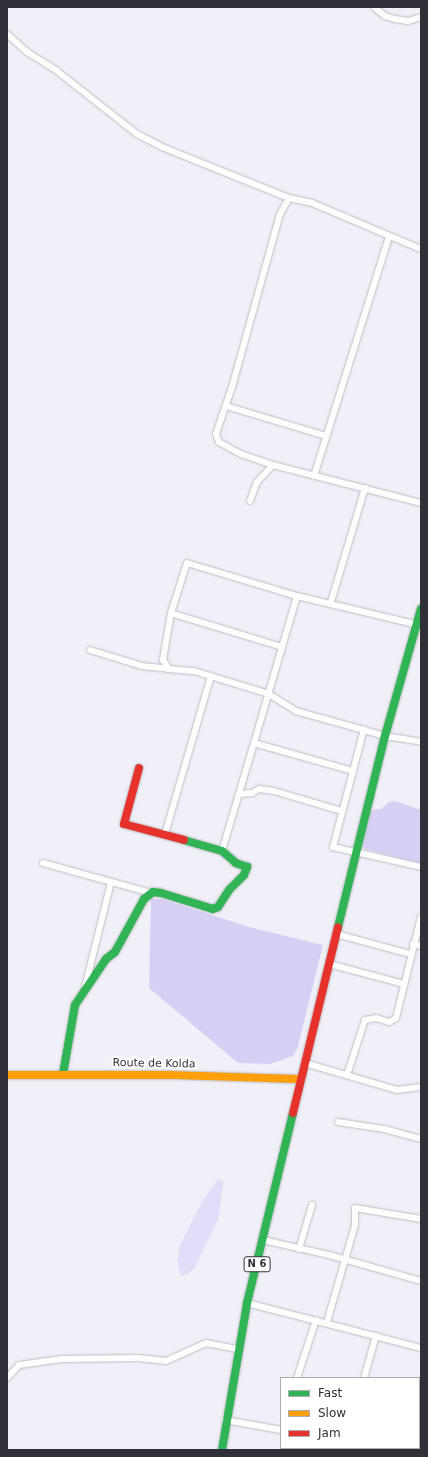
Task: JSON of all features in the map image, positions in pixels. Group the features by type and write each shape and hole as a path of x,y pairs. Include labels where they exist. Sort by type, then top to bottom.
{"main road":[{"path":"301,1079 385,736 419,625 421,609"},
{"path":"64,1074 74,1005 85,987 106,959 114,952 144,899 151,893 161,893 213,909 218,907 229,890 244,875 247,867 236,863 222,851 124,824 139,768"},
{"name":"Route de Kolda","path":"7,1075 64,1074 301,1079"},
{"name":"N 6","path":"222,1450 225,1420 247,1303 301,1079"}],"street":[{"path":"374,7 385,16 395,19 408,21 421,17"},
{"path":"7,34 27,52 57,71 137,134 162,147 289,198 312,203 421,249"},
{"path":"289,198 280,214 226,406 216,434 219,442 241,454 273,465 421,502"},
{"path":"314,476 389,236"},
{"path":"226,406 326,436"},
{"path":"250,501 257,482 273,465"},
{"path":"331,602 365,488"},
{"path":"168,669 163,660 171,613 187,563 297,596 331,602 419,625"},
{"path":"222,851 297,596"},
{"path":"171,613 282,647"},
{"path":"90,650 142,666 211,676 269,694 296,711 385,736 421,742"},
{"path":"164,834 211,676"},
{"path":"364,729 333,847 421,868"},
{"path":"254,743 353,770"},
{"path":"239,794 252,793 259,789 274,791 342,811"},
{"path":"43,863 151,893"},
{"path":"85,987 111,882"},
{"path":"347,1075 361,1026 370,1018 389,1022 396,1018 410,954 421,917"},
{"path":"336,934 410,954"},
{"path":"413,944 421,946"},
{"path":"329,964 404,984"},
{"path":"305,1063 396,1090 421,1088"},
{"path":"338,1122 384,1129 421,1139"},
{"path":"299,1248 312,1205"},
{"path":"327,1322 355,1225 355,1208 421,1218"},
{"path":"262,1240 299,1248 421,1281"},
{"path":"247,1303 327,1322 421,1348"},
{"path":"297,1377 316,1320"},
{"path":"364,1377 376,1336"},
{"path":"7,1378 19,1366 62,1360 138,1358 166,1361 206,1343 237,1350"},
{"path":"225,1420 280,1430"}],"shaded area":[{"path":"395,801 421,810 421,864 365,849 362,845 371,810 381,809 389,802"},
{"path":"151,899 162,899 249,927 323,945 298,1047 293,1056 270,1064 238,1063 149,988"},
{"path":"218,1179 223,1181 223,1187 218,1220 195,1267 188,1274 181,1276 177,1261 180,1245 203,1200"}],"traffic: fast":[{"path":"338,927 385,736 421,609"},
{"path":"63,1074 75,1005 106,959 115,952 144,899 153,892 161,893 213,909 218,907 229,890 244,875 247,867 236,863 222,851 184,840"},
{"path":"222,1450 247,1303 293,1113"}],"traffic: slow":[{"path":"7,1075 172,1075 301,1079"}],"traffic: jam":[{"path":"139,768 124,824 184,840"},
{"path":"293,1113 338,927"}]}
